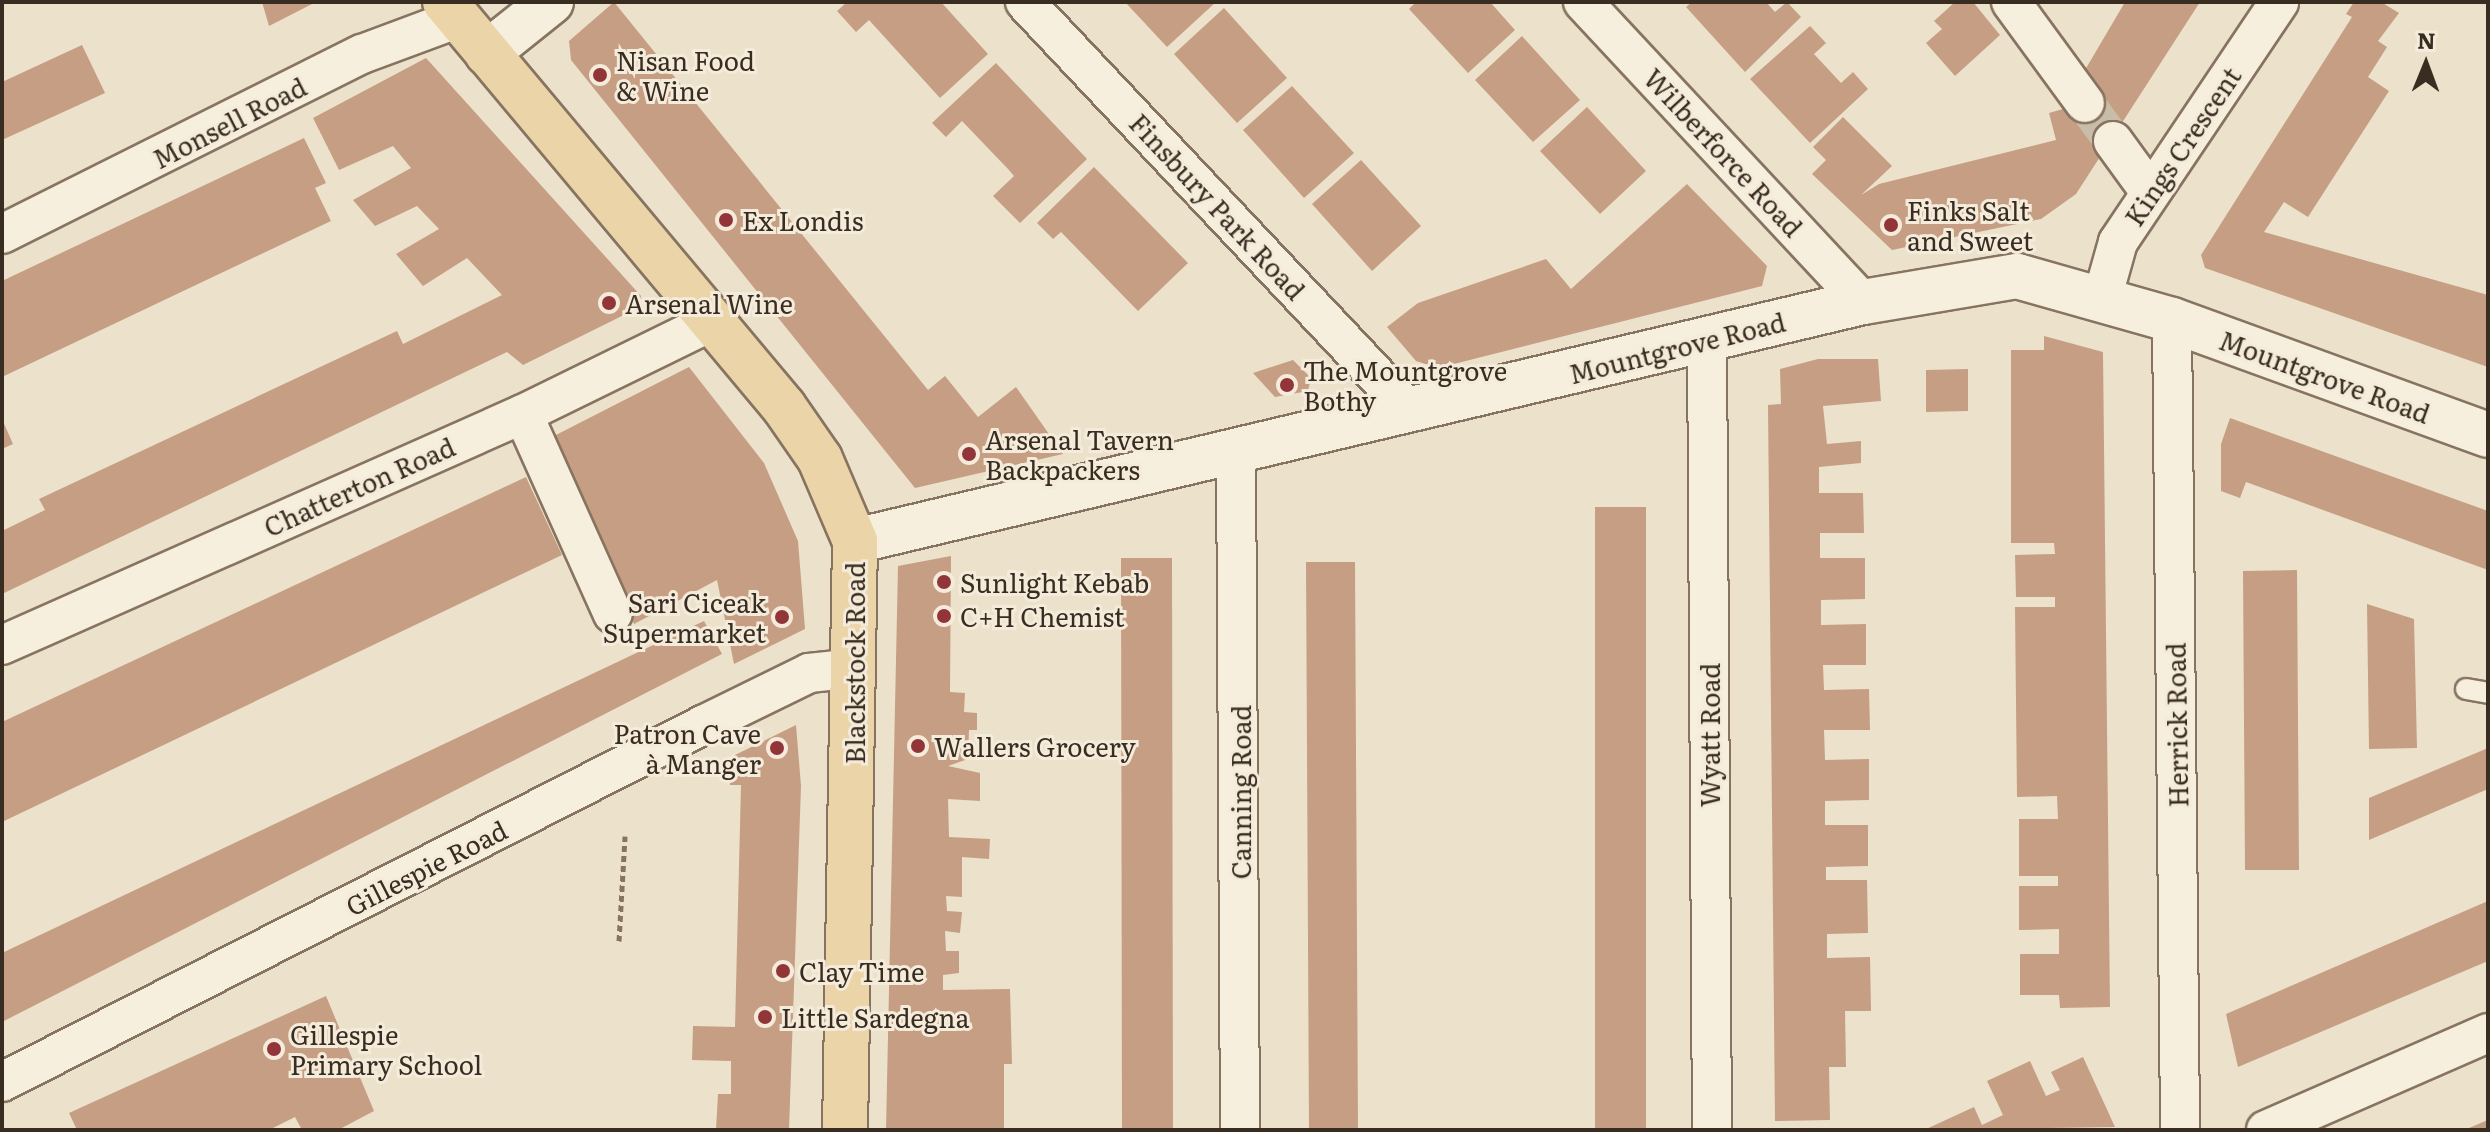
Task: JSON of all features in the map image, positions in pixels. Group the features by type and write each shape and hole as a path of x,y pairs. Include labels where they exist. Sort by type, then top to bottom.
{"main road":[{"name":"Blackstock Road","path":"452,10 713,321 820,459 855,541 856,668 845,1130"}],"street":[{"path":"487,53 551,2"},
{"name":"Finsbury Park Road","path":"1025,2 1410,411"},
{"name":"Wilberforce Road","path":"1583,2 1863,302"},
{"path":"2011,2 2085,103"},
{"name":"Kings Crescent","path":"2102,299 2118,242 2279,2"},
{"name":"Monsell Road","path":"2,234 452,10"},
{"path":"2113,141 2150,192"},
{"name":"Mountgrove Road","path":"855,541 1236,455 1863,302 2017,276 2172,320 2488,435"},
{"name":"Herrick Road","path":"2172,320 2180,1130"},
{"name":"Chatterton Road","path":"2,645 523,414 713,321"},
{"name":"Wyatt Road","path":"1707,340 1712,1130"},
{"path":"523,414 613,614"},
{"name":"Canning Road","path":"1236,455 1240,1130"},
{"name":"Gillespie Road","path":"2,1082 809,673 856,668"},
{"path":"2266,1130 2488,1033"}],"lane":[{"path":"2466,689 2488,693"}],"path":[{"path":"619,941 625,836"}],"building":[{"path":"262,2 316,2 269,26"},
{"path":"614,2 928,390 945,376 978,417 1016,387 1063,454 915,488 571,60 569,41"},
{"path":"847,2 941,2 988,54 940,98 869,20 856,32 837,11"},
{"path":"1125,2 1216,2 1167,47"},
{"path":"1416,2 1490,2 1515,30 1468,73 1409,9"},
{"path":"1692,2 1766,2 1775,12 1787,2 1801,17 1745,72 1686,7"},
{"path":"1955,2 1973,2 2000,35 1955,76 1926,43 1942,29 1934,21"},
{"path":"2125,2 2200,2 2076,194 2041,219 1892,250 1812,174 1826,160 1813,147 1843,117 1892,166 1861,195 1879,184 2056,140 2049,113 2101,98 2085,70"},
{"path":"2354,2 2381,2 2399,13 2378,41 2387,47 2368,77 2389,91 2308,217 2284,202 2264,232 2488,295 2488,367 2205,268 2201,255 2352,17 2346,14"},
{"path":"1224,8 1287,78 1237,123 1174,54"},
{"path":"1810,26 1826,43 1814,54 1841,83 1853,72 1868,89 1810,143 1750,79"},
{"path":"1522,36 1580,100 1533,142 1475,80"},
{"path":"82,45 105,93 2,140 2,82"},
{"path":"426,58 641,296 638,308 523,365 507,352 2,594 2,531 45,510 39,499 397,331 403,344 502,295 467,258 423,286 396,254 439,229 417,206 375,226 353,200 411,168 393,146 339,170 313,118"},
{"path":"996,63 1087,159 1020,223 993,196 1014,176 1008,169 962,121 946,137 932,123"},
{"path":"1292,86 1354,153 1304,198 1243,130"},
{"path":"1587,107 1646,171 1600,214 1540,151"},
{"path":"304,138 326,183 315,188 331,221 2,377 2,281"},
{"path":"1361,160 1421,226 1372,271 1312,204"},
{"path":"1094,167 1188,263 1138,311 1061,232 1053,239 1037,223"},
{"path":"1687,184 1767,266 1762,286 1438,368 1416,361 1387,327 1418,303 1546,259 1571,289"},
{"path":"2044,336 2103,352 2110,1007 2060,1008 2059,995 2020,995 2020,954 2059,954 2059,929 2019,930 2019,886 2058,886 2058,876 2019,876 2019,819 2058,819 2057,796 2017,797 2015,607 2055,607 2055,597 2016,597 2015,555 2055,554 2054,543 2011,543 2011,350 2044,350"},
{"path":"1818,359 1878,359 1881,401 1823,406 1827,444 1861,441 1861,463 1819,467 1819,493 1863,493 1864,533 1820,533 1820,558 1865,558 1865,599 1821,600 1821,625 1866,624 1866,665 1823,665 1824,690 1869,689 1870,730 1824,730 1825,760 1869,759 1869,800 1825,801 1825,825 1868,825 1868,866 1826,867 1826,880 1867,880 1868,933 1827,934 1827,958 1870,957 1871,1011 1845,1011 1846,1067 1829,1067 1830,1120 1775,1121 1768,405 1781,404 1780,369"},
{"name":"The Mountgrove Bothy","path":"1293,360 1311,378 1308,391 1275,397 1253,373"},
{"path":"689,367 764,463 798,541 805,629 734,664 717,580 634,624 552,437"},
{"path":"1968,369 1968,411 1926,412 1926,370"},
{"path":"2230,418 2488,511 2488,570 2246,482 2240,498 2221,491 2221,444"},
{"path":"2,419 13,444 2,449"},
{"path":"526,477 562,555 2,822 2,722"},
{"path":"1595,507 1646,507 1646,1130 1595,1130"},
{"path":"951,556 950,692 965,693 964,712 977,713 977,730 969,730 968,759 948,766 980,773 980,801 948,799 949,837 990,839 989,859 962,857 962,897 946,896 947,911 962,912 960,933 945,931 946,951 959,951 959,973 943,975 943,990 1010,989 1012,1064 1004,1064 1004,1130 886,1130 898,566"},
{"path":"1121,558 1172,558 1173,1130 1122,1130"},
{"path":"1306,562 1355,562 1358,1130 1309,1130"},
{"path":"2297,570 2299,870 2245,870 2243,571"},
{"path":"2367,604 2414,619 2417,748 2369,749"},
{"path":"704,621 722,654 2,1022 2,953"},
{"path":"796,725 801,786 789,1130 716,1130 718,1094 731,1094 731,1061 692,1060 693,1026 735,1027 741,785 730,785 729,758"},
{"path":"2488,748 2488,789 2369,840 2369,798"},
{"path":"2488,901 2488,961 2238,1067 2226,1014"},
{"name":"Gillespie Primary School","path":"326,996 374,1111 338,1130 302,1130 295,1117 269,1130 77,1130 69,1113"},
{"path":"2083,1057 2115,1127 1924,1130 1974,1107 1982,1125 2003,1115 1987,1081 2030,1061 2046,1096 2060,1090 2051,1072"},
{"path":"2488,1120 2488,1130 2464,1130"}],"tunnel":[{"path":"2085,103 2113,141"}],"place":[{"name":"Nisan Food & Wine","path":"600,75"},
{"name":"Ex Londis","path":"726,220"},
{"name":"Finks Salt and Sweet","path":"1891,225"},
{"name":"Arsenal Wine","path":"609,303"},
{"name":"The Mountgrove Bothy","path":"1287,385"},
{"name":"Arsenal Tavern Backpackers","path":"969,454"},
{"name":"Sunlight Kebab","path":"944,582"},
{"name":"C+H Chemist","path":"944,616"},
{"name":"Sari Ciceak Supermarket","path":"782,617"},
{"name":"Wallers Grocery","path":"918,746"},
{"name":"Patron Cave à Manger","path":"777,748"},
{"name":"Clay Time","path":"783,971"},
{"name":"Little Sardegna","path":"765,1017"},
{"name":"Gillespie Primary School","path":"274,1049"}]}
